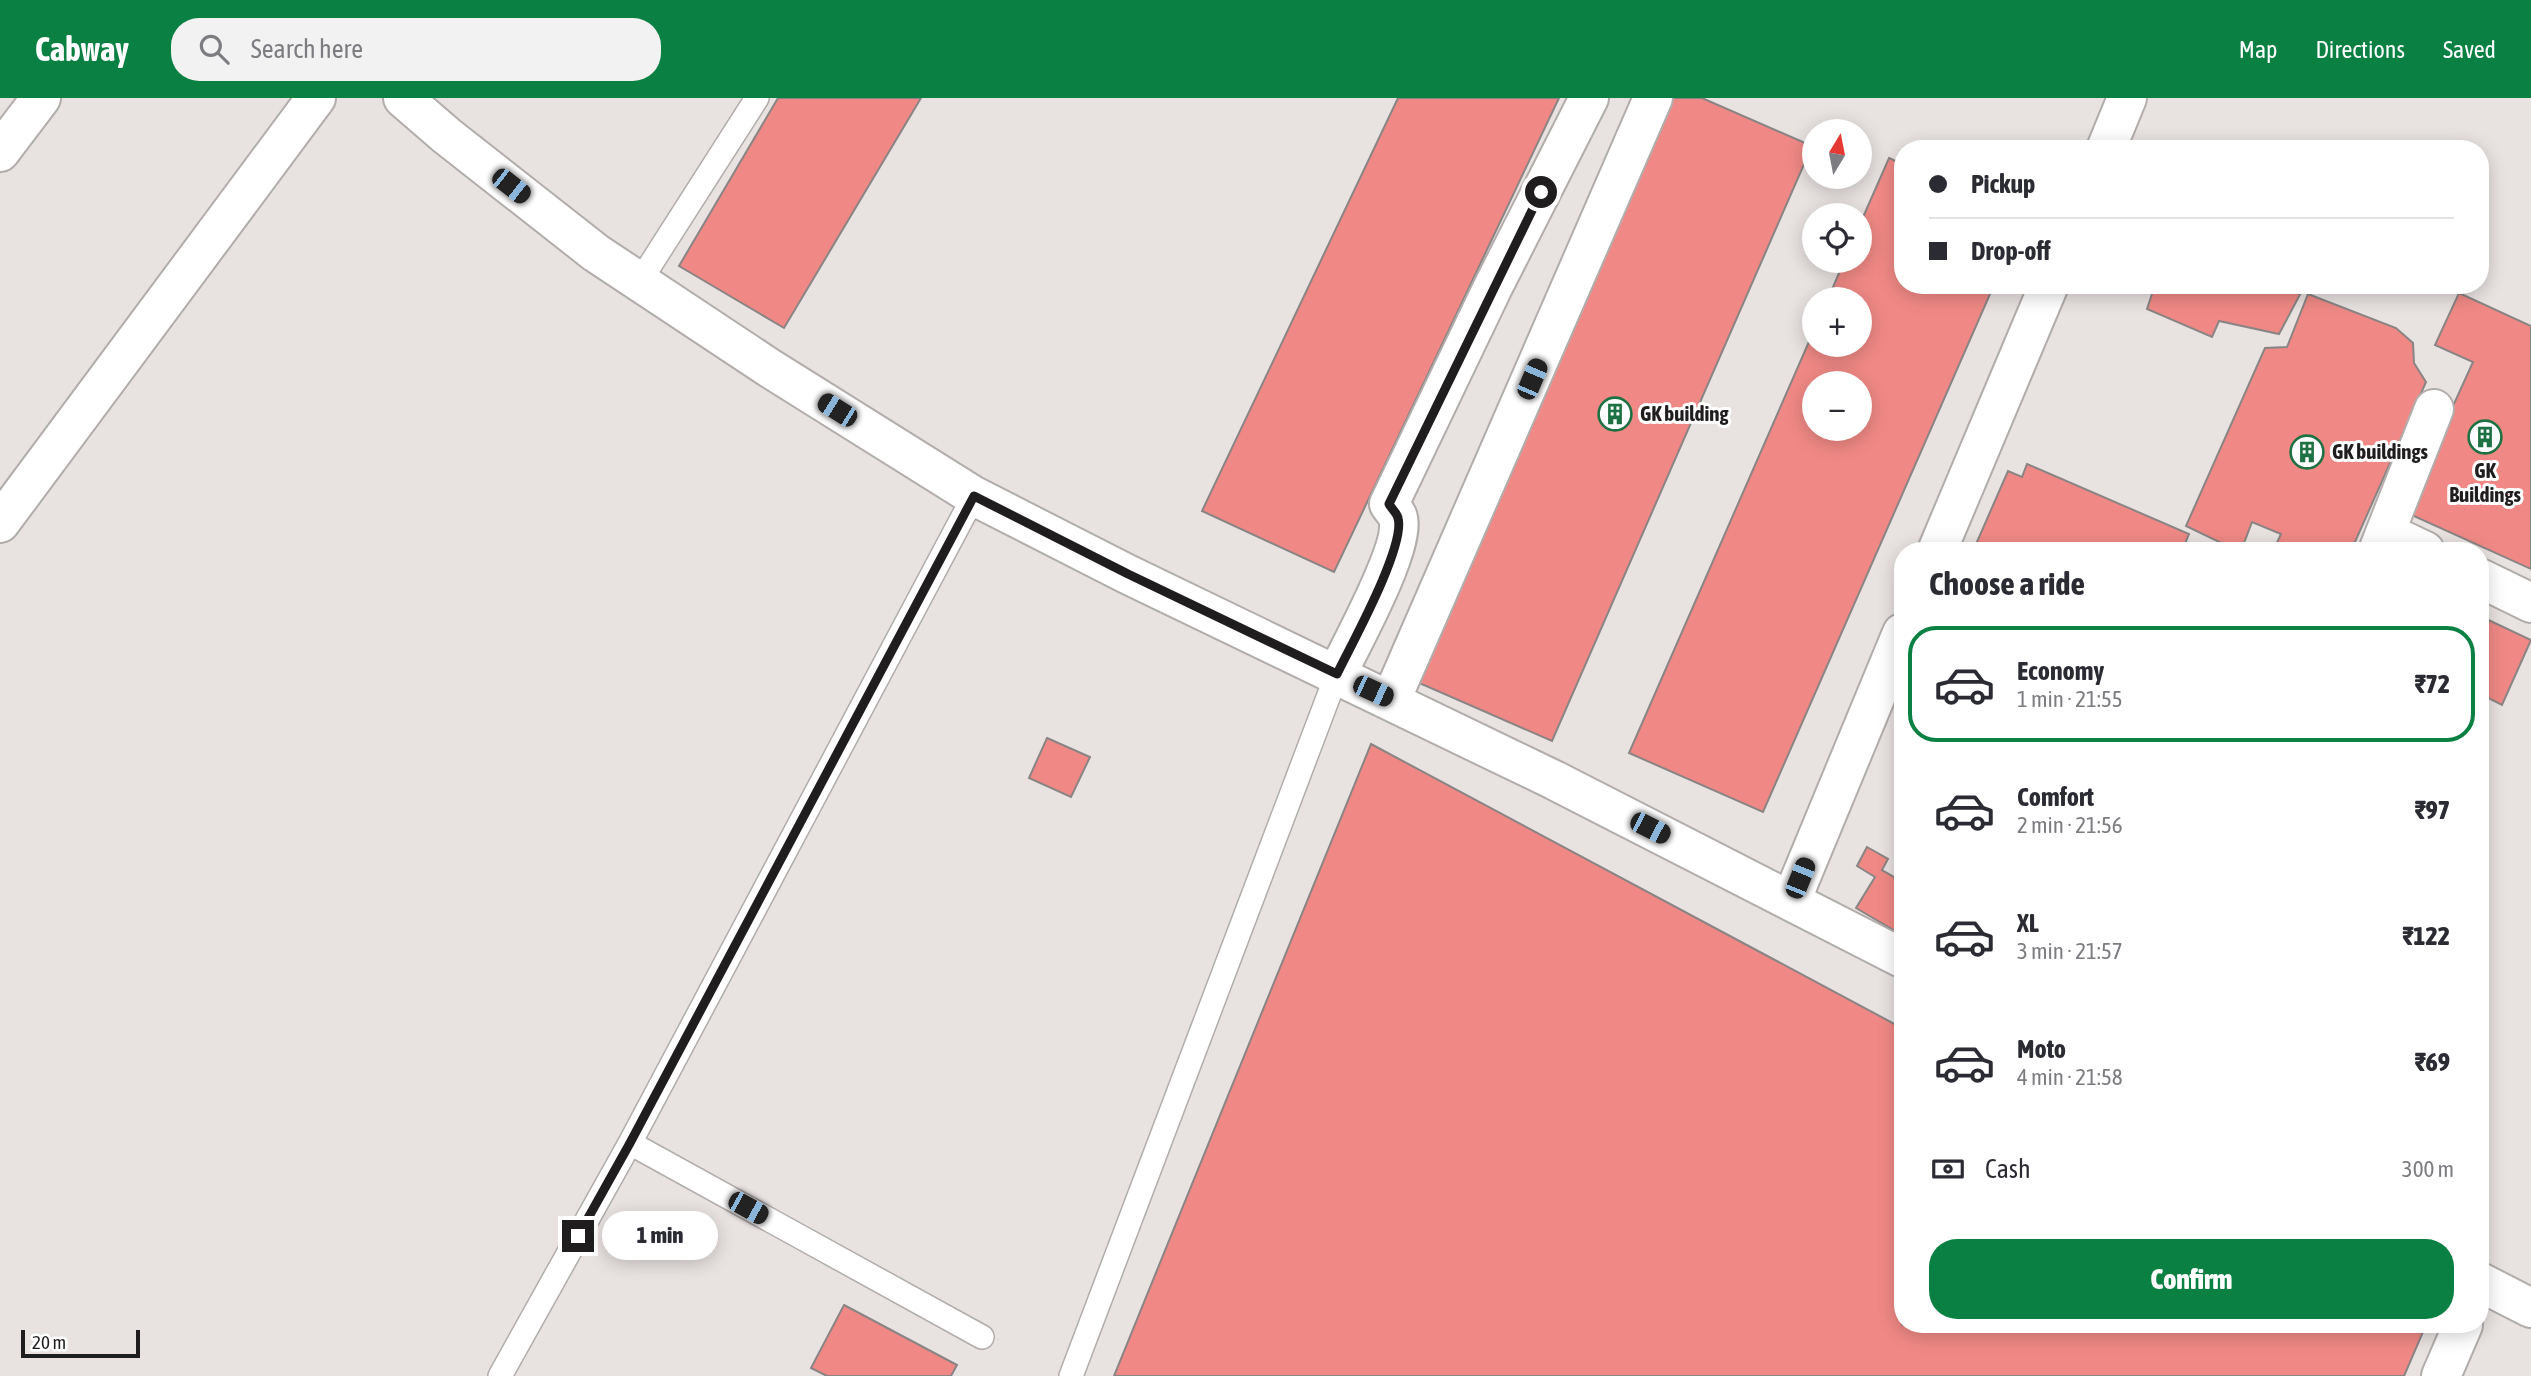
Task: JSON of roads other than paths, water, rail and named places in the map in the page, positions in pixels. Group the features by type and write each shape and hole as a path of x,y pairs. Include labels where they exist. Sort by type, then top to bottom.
{"street":[{"path":"0,152 41,98"},
{"path":"0,523 316,98"},
{"path":"403,98 596,253 768,367 974,496 1128,574 1566,786 1894,954"},
{"path":"1337,674 1379,586 1397,539 1398,517 1389,504 1493,287 1589,98"},
{"path":"1391,700 1653,98"},
{"path":"2110,140 2127,98"},
{"path":"1941,542 2045,294"},
{"path":"2383,542 2434,409"},
{"path":"2489,582 2531,603"},
{"path":"1791,901 1894,652"},
{"path":"2489,1287 2531,1308"},
{"path":"2441,1376 2460,1333"}],"lane":[{"path":"639,281 757,98"},
{"path":"500,1376 630,1143 974,496"},
{"path":"1071,1376 1337,674"},
{"path":"630,1143 982,1337"}],"place":[{"name":"GK building","path":"1615,414"},
{"name":"GK Buildings","path":"2485,437"},
{"name":"GK buildings","path":"2307,452"}]}
